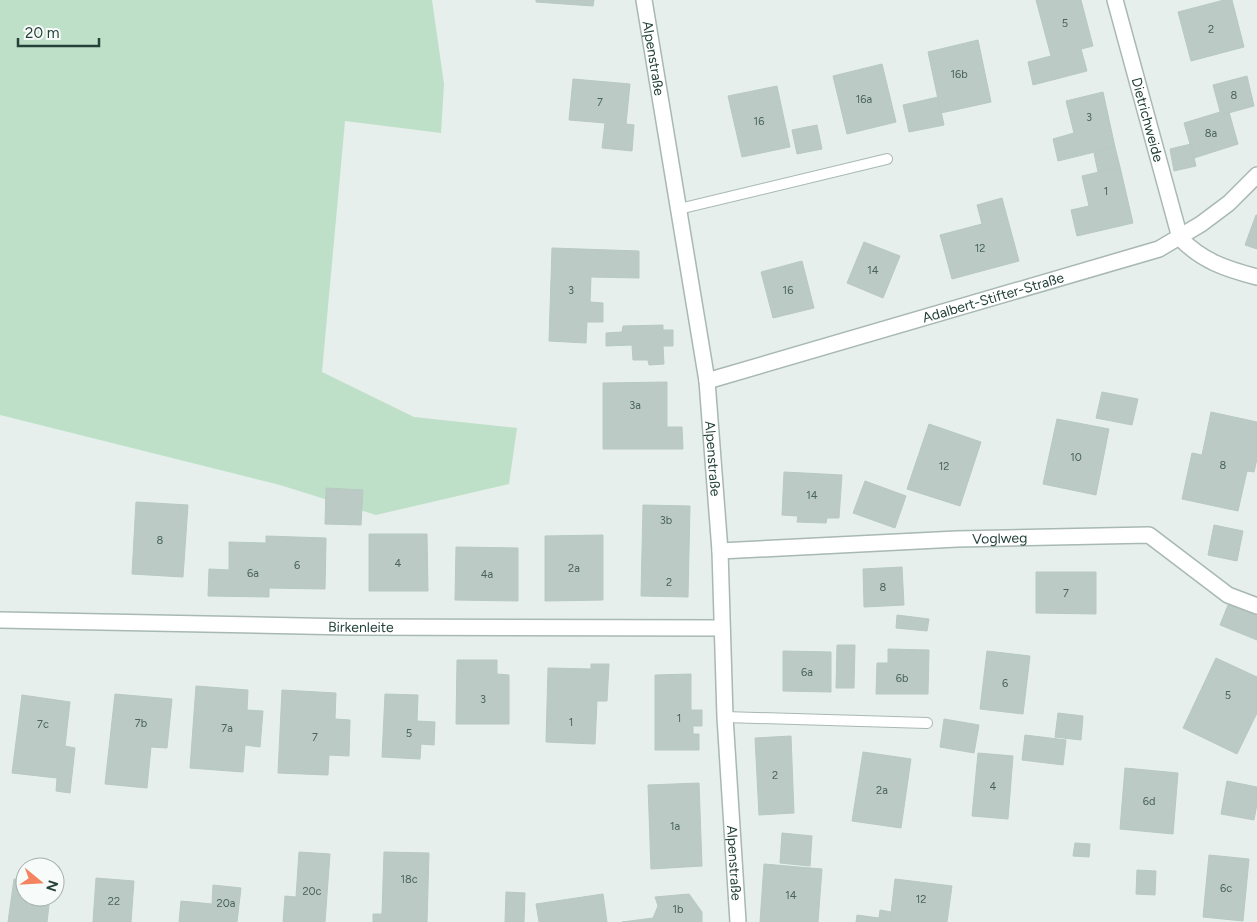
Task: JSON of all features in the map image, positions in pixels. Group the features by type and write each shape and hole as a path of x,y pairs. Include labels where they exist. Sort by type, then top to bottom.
{"street":[{"name":"Alpenstraße","path":"644,0 707,381 720,551 725,717 738,922"},
{"name":"Dietrichweide","path":"1115,0 1180,238"},
{"name":"Adalbert-Stifter-Straße","path":"707,381 1159,248 1180,238 1202,224 1229,202 1257,175"},
{"path":"1180,238 1193,251 1214,264 1257,277"},
{"name":"Voglweg","path":"720,551 957,539 1149,535 1228,595 1257,606"},
{"name":"Birkenleite","path":"0,620 351,627 722,628"}],"lane":[{"path":"679,209 887,159"},
{"path":"725,717 927,723"}],"green space":[{"path":"0,0 432,0 444,84 441,133 345,121 322,372 414,417 517,428 509,484 376,515 280,485 0,415"}],"building":[{"path":"536,0 594,0 593,6 536,2"},
{"path":"1036,0 1081,0 1093,46 1081,49 1087,71 1033,85 1028,62 1051,56"},
{"path":"1224,0 1232,0 1244,47 1191,61 1178,12"},
{"path":"978,40 991,102 941,113 928,52"},
{"path":"882,64 896,122 847,134 833,76"},
{"path":"1247,76 1254,106 1221,115 1213,85"},
{"path":"573,79 630,84 626,124 634,125 632,151 602,148 605,123 569,120"},
{"path":"777,86 790,147 742,157 728,96"},
{"path":"1103,92 1115,147 1058,161 1053,139 1074,133 1066,101"},
{"path":"938,97 944,125 909,132 903,105"},
{"path":"1220,112 1221,115 1229,112 1238,144 1194,158 1184,123"},
{"path":"817,125 822,149 797,154 792,130"},
{"path":"1191,144 1196,166 1174,171 1170,149"},
{"path":"1115,147 1120,167 1098,172 1094,153"},
{"path":"1120,167 1133,223 1077,236 1071,210 1089,206 1082,176"},
{"path":"1002,198 1019,261 952,279 940,235 982,224 977,205"},
{"path":"1257,215 1257,249 1245,245"},
{"path":"864,242 900,256 883,298 847,283"},
{"path":"552,248 639,251 639,278 591,277 590,302 603,303 603,322 587,322 586,343 549,341"},
{"path":"802,261 814,308 773,318 761,272"},
{"path":"663,325 663,330 673,330 673,346 663,346 664,364 649,365 648,360 633,360 632,345 606,346 606,333 622,332 623,326"},
{"path":"667,382 667,427 682,427 683,449 603,449 603,383"},
{"path":"1102,392 1138,399 1132,425 1096,418"},
{"path":"1211,412 1257,422 1257,459 1254,472 1247,471 1238,511 1182,499 1192,453 1202,455"},
{"path":"1057,419 1109,429 1096,495 1043,484"},
{"path":"929,424 981,442 960,506 907,489"},
{"path":"784,472 842,475 839,518 827,518 826,523 797,522 798,516 782,515"},
{"path":"865,481 906,496 895,528 853,513"},
{"path":"326,488 363,490 361,525 325,524"},
{"path":"136,502 188,505 183,577 132,574"},
{"path":"643,505 690,506 688,597 641,596"},
{"path":"1214,525 1243,531 1237,561 1208,555"},
{"path":"369,534 427,534 428,591 369,591"},
{"path":"603,535 603,600 545,601 545,536"},
{"path":"266,536 326,538 325,589 269,588 269,597 208,596 209,569 229,570 229,542 266,543"},
{"path":"456,547 518,548 518,601 455,600"},
{"path":"902,567 904,605 864,607 863,569"},
{"path":"1036,572 1096,572 1096,614 1036,613"},
{"path":"1228,605 1257,616 1257,640 1220,625"},
{"path":"897,615 929,619 927,631 896,628"},
{"path":"837,645 855,645 854,688 836,688"},
{"path":"888,649 929,650 928,694 876,694 877,663 888,663"},
{"path":"783,651 831,652 831,692 783,691"},
{"path":"987,651 1030,656 1023,714 980,709"},
{"path":"1216,658 1257,677 1257,713 1237,754 1183,728"},
{"path":"457,660 497,660 497,674 509,675 509,724 456,724"},
{"path":"591,664 609,664 607,701 597,701 595,744 546,742 548,668 591,669"},
{"path":"691,674 691,710 702,710 702,726 693,726 693,734 699,734 699,750 655,750 655,675"},
{"path":"196,686 248,690 247,710 263,711 260,747 245,745 243,772 190,768"},
{"path":"282,690 336,693 335,719 350,720 349,756 329,755 328,775 278,773"},
{"path":"115,694 172,699 167,748 151,747 147,788 105,784"},
{"path":"385,694 418,695 417,721 435,722 434,745 421,744 420,759 382,757"},
{"path":"22,695 70,702 65,746 75,748 70,793 56,791 57,778 12,773"},
{"path":"1058,713 1083,716 1081,740 1055,737"},
{"path":"944,719 979,725 974,753 940,747"},
{"path":"1025,735 1066,740 1063,765 1022,760"},
{"path":"791,736 794,813 759,815 755,738"},
{"path":"863,752 911,759 901,828 852,821"},
{"path":"978,753 1013,756 1008,819 972,816"},
{"path":"1125,768 1178,773 1173,834 1120,829"},
{"path":"1227,781 1257,787 1257,804 1254,820 1221,814"},
{"path":"699,783 702,866 651,869 648,785"},
{"path":"782,833 812,836 810,866 780,863"},
{"path":"1075,843 1090,844 1089,857 1073,856"},
{"path":"299,852 330,854 325,922 283,922 285,896 296,897"},
{"path":"384,852 429,853 427,922 373,922 373,914 382,914"},
{"path":"1209,855 1249,859 1243,921 1203,917"},
{"path":"764,864 822,869 818,922 760,922"},
{"path":"1137,870 1156,871 1155,895 1136,894"},
{"path":"96,878 134,881 131,922 93,922"},
{"path":"15,879 15,907 49,907 47,922 8,922"},
{"path":"895,879 952,886 947,922 890,922"},
{"path":"213,885 241,888 237,922 179,922 181,901 212,904"},
{"path":"506,892 525,893 524,922 505,922"},
{"path":"603,894 607,922 539,922 536,904"},
{"path":"689,894 702,912 702,922 622,922 653,918 658,906 655,897"},
{"path":"880,910 891,912 890,922 856,922 857,915 879,918"}]}
